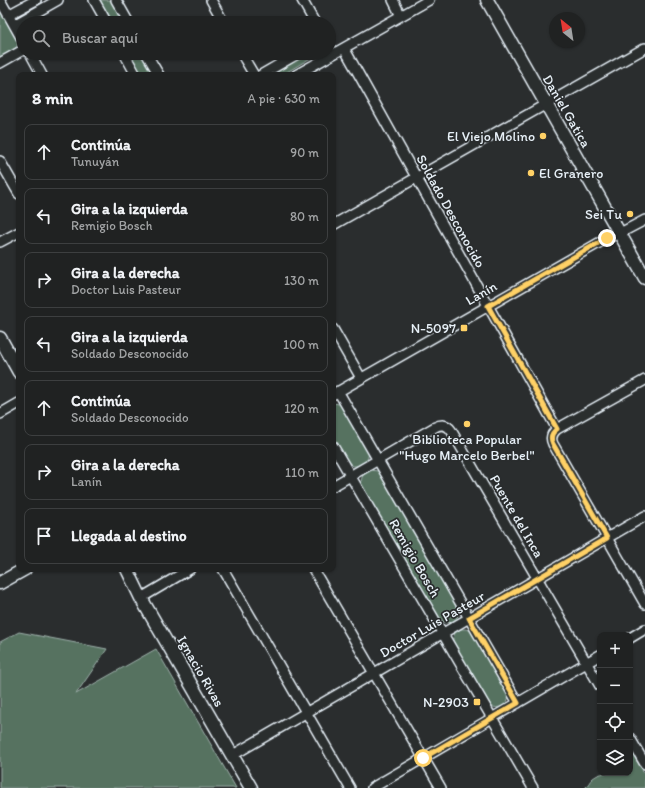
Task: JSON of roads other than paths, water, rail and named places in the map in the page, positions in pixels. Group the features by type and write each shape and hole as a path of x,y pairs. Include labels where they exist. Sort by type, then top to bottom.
{"main road":[{"name":"Daniel Gatica","path":"487,0 645,278"},
{"path":"0,338 16,367"},
{"path":"0,583 20,572"},
{"name":"Ignacio Rivas","path":"128,572 141,598 251,788"}],"street":[{"path":"0,0 16,29"},
{"path":"8,15 36,0"},
{"path":"30,16 58,0"},
{"path":"94,0 103,16"},
{"path":"116,0 125,16"},
{"path":"211,0 220,16"},
{"path":"302,0 311,16"},
{"path":"393,0 401,16"},
{"path":"336,50 344,48 429,0"},
{"name":"Soldado Desconocido","path":"344,48 488,306 554,432 553,444 645,604"},
{"path":"336,223 645,48"},
{"path":"0,63 16,54"},
{"path":"34,60 40,72"},
{"path":"128,60 134,72"},
{"path":"150,60 157,72"},
{"path":"245,60 252,72"},
{"path":"266,72 287,60"},
{"path":"300,72 318,60"},
{"path":"0,161 16,189"},
{"name":"Lanín","path":"336,393 607,238 645,220"},
{"path":"0,242 16,234"},
{"path":"336,334 361,378"},
{"path":"554,432 645,380"},
{"name":"Remigio Bosch","path":"336,393 378,460 518,703"},
{"path":"0,414 16,405"},
{"name":"Puente del Inca","path":"378,460 434,427 441,425 448,426 597,681"},
{"name":"Remigio Bosch","path":"336,451 533,788"},
{"path":"336,484 378,460"},
{"name":"Doctor Luis Pasteur","path":"233,755 645,516"},
{"path":"141,598 185,572"},
{"path":"225,572 350,788"},
{"path":"315,572 440,788"},
{"path":"633,636 645,629"},
{"path":"372,788 597,657"},
{"path":"631,740 645,764"}],"place":[{"name":"El Viejo Molino","path":"543,136"},
{"name":"El Granero","path":"531,173"},
{"name":"Sei Tu","path":"630,214"},
{"name":"N-5097","path":"464,328"},
{"name":"Biblioteca Popular \"Hugo Marcelo Berbel\"","path":"467,424"},
{"name":"N-2903","path":"477,702"}]}
